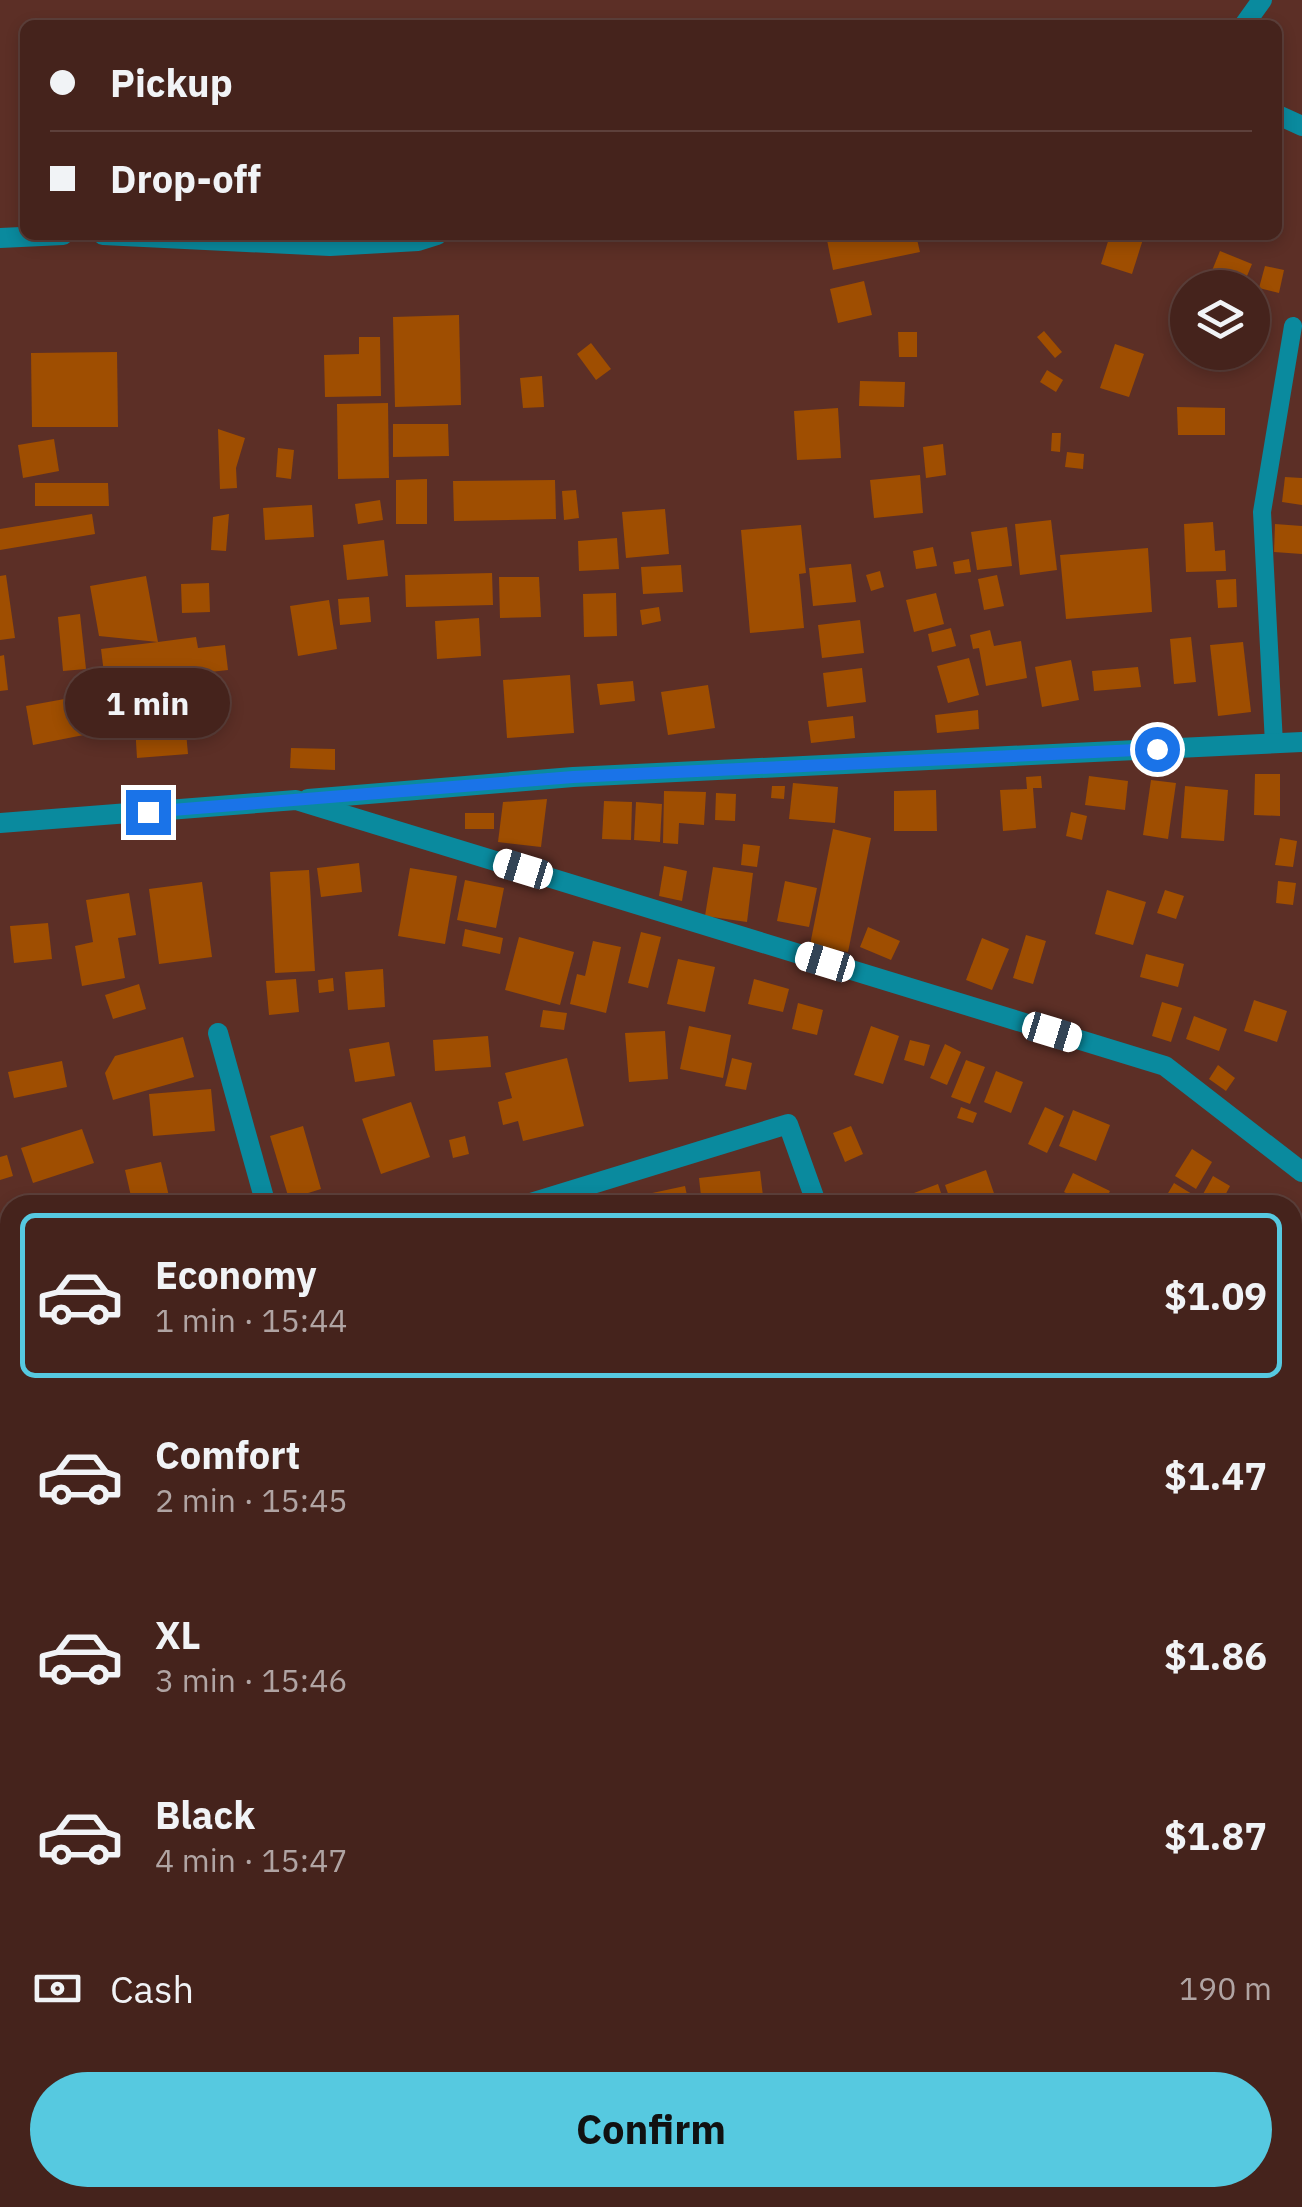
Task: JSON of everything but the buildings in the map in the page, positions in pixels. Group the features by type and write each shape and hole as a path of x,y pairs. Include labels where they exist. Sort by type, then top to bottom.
{"street":[{"path":"206,240 330,246 421,240"},
{"path":"0,823 573,777 1302,742"},
{"path":"296,800 1165,1066 1302,1172"},
{"path":"218,1034 263,1195"},
{"path":"557,1195 788,1124 813,1195"}],"lane":[{"path":"1274,744 1262,512 1293,326"}],"route":[{"path":"148,812 573,777 1157,749"}]}
